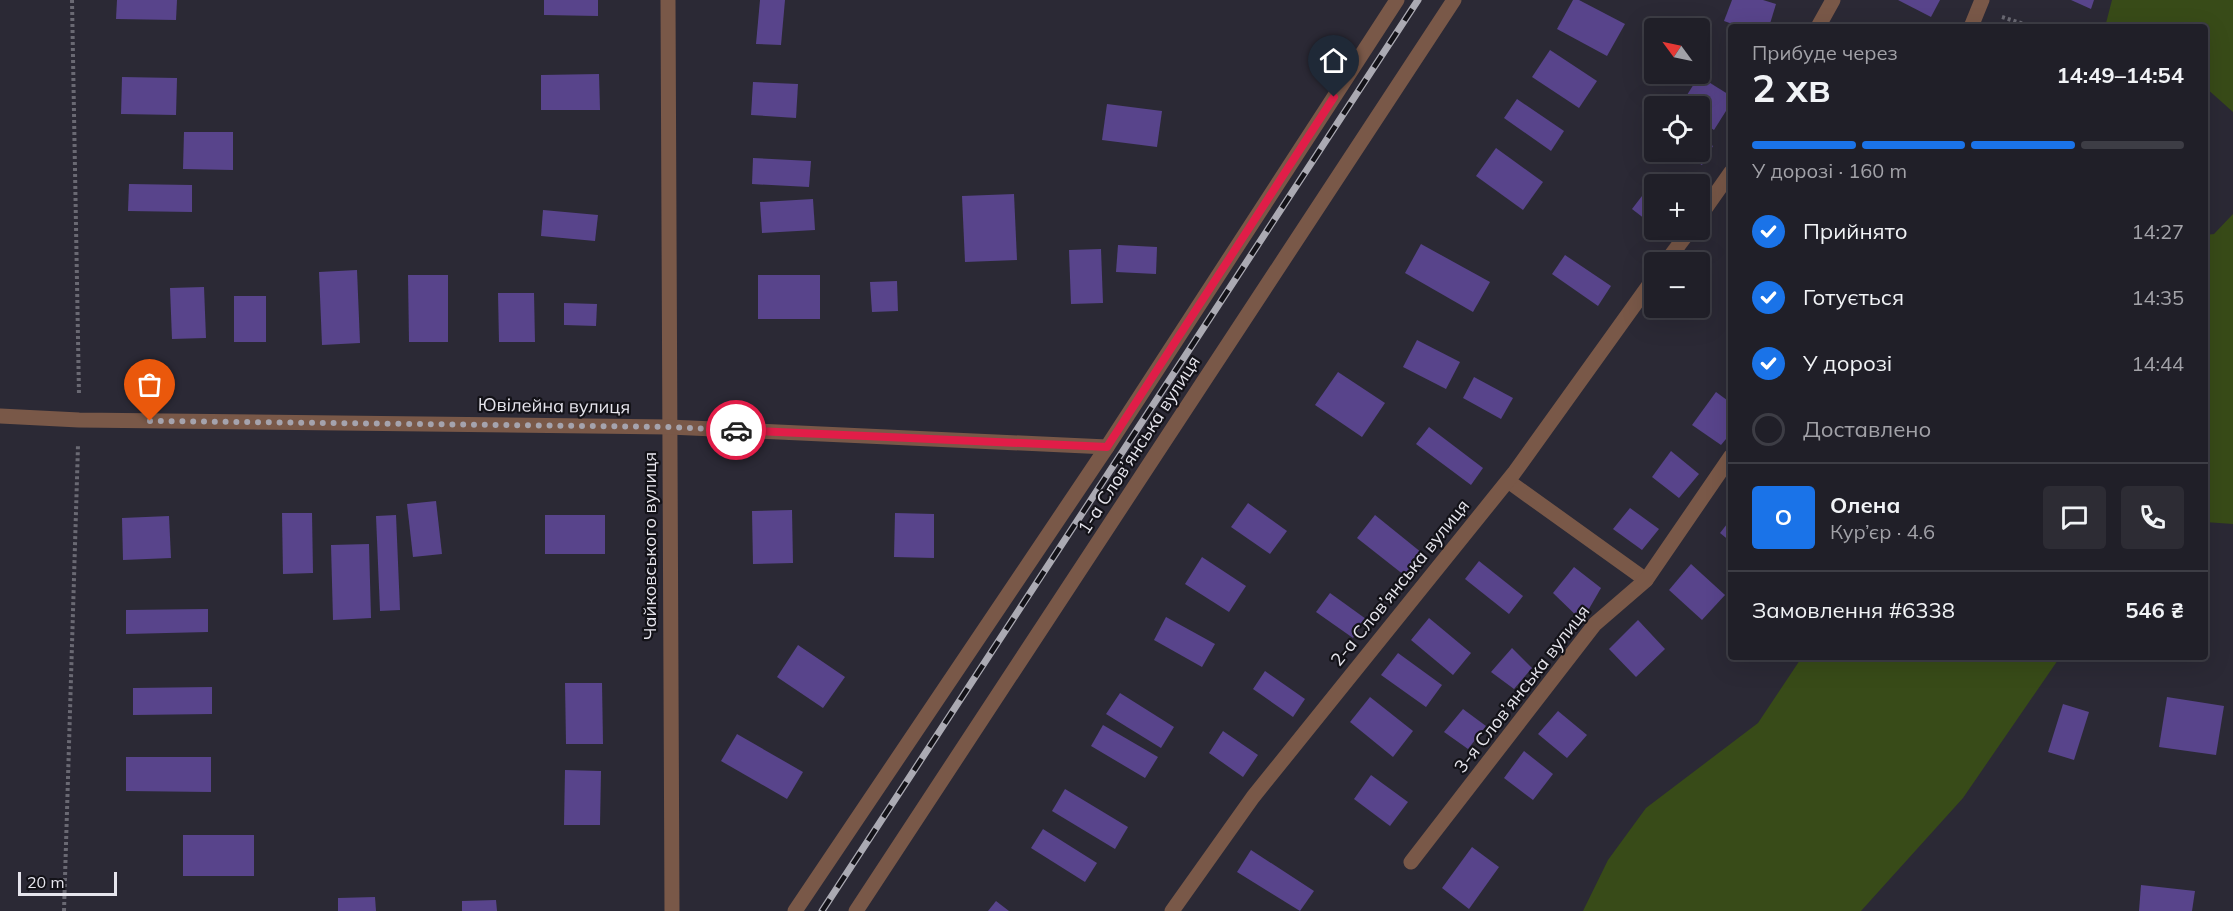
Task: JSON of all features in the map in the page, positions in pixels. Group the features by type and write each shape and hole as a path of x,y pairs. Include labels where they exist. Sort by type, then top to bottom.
{"street":[{"name":"Чайковського вулиця","path":"668,0 672,911"},
{"path":"795,911 1107,447 1397,0"},
{"name":"1-а Слов’янська вулиця","path":"860,909 1454,0"},
{"path":"1820,24 1833,0"},
{"path":"1972,24 1980,4"},
{"path":"1710,202 1728,176"},
{"name":"2-а Слов’янська вулиця","path":"1172,911 1253,797 1508,481 1644,292"},
{"name":"Ювілейна вулиця","path":"0,416 79,420 669,427 1107,447"},
{"name":"3-я Слов’янська вулиця","path":"1411,862 1595,624 1646,580 1728,460"},
{"path":"1508,481 1646,580"}],"path":[{"path":"64,911 79,420 72,0"},
{"path":"1980,4 2026,24"}],"green space":[{"path":"2112,0 2233,0 2233,112 2208,90 2208,24 2106,24"},
{"path":"2233,214 2233,524 2208,522 2208,235 2214,234"},
{"path":"1800,660 2058,660 1963,798 1861,911 1583,911 1608,860 1646,808 1758,723"}],"building":[{"path":"117,0 177,0 176,20 116,19"},
{"path":"544,0 598,0 598,16 544,15"},
{"path":"760,0 785,0 781,45 756,44"},
{"path":"1573,0 1579,0 1625,24 1607,56 1557,29"},
{"path":"1732,0 1763,0 1776,4 1770,24 1732,24 1724,21"},
{"path":"1898,0 1940,0 1931,17"},
{"path":"2071,0 2094,0 2091,9"},
{"path":"1550,50 1597,81 1579,108 1532,77"},
{"path":"599,74 600,110 541,110 541,75"},
{"path":"122,77 177,78 176,115 121,114"},
{"path":"753,82 798,84 796,118 751,115"},
{"path":"1710,83 1728,94 1728,108 1714,130 1710,127 1710,96 1686,96 1694,84"},
{"path":"1517,99 1564,131 1551,151 1504,118"},
{"path":"1107,104 1162,111 1157,147 1102,140"},
{"path":"184,132 233,132 233,170 183,169"},
{"path":"1496,148 1543,182 1523,210 1476,176"},
{"path":"753,158 811,161 809,187 752,184"},
{"path":"129,184 192,185 192,212 128,211"},
{"path":"1644,193 1644,218 1632,209"},
{"path":"1014,194 1017,260 965,262 962,196"},
{"path":"813,199 815,230 762,233 760,202"},
{"path":"543,210 598,215 595,241 541,236"},
{"path":"1421,244 1490,282 1473,312 1405,273"},
{"path":"1118,245 1157,247 1156,274 1116,272"},
{"path":"1101,249 1103,303 1071,304 1069,250"},
{"path":"1565,255 1611,286 1598,306 1552,274"},
{"path":"357,270 360,343 322,345 319,272"},
{"path":"408,275 448,275 448,342 409,342"},
{"path":"758,275 820,275 820,319 758,319"},
{"path":"897,281 898,311 872,312 870,282"},
{"path":"204,287 206,338 172,339 170,288"},
{"path":"498,293 534,293 535,342 499,342"},
{"path":"234,296 266,296 266,342 234,342"},
{"path":"564,303 597,304 596,326 564,325"},
{"path":"1417,340 1460,362 1446,389 1403,367"},
{"path":"1338,372 1385,403 1362,437 1315,405"},
{"path":"1474,377 1513,398 1501,419 1463,398"},
{"path":"1716,392 1728,401 1728,437 1721,445 1692,425"},
{"path":"1429,427 1483,468 1471,485 1416,444"},
{"path":"1671,451 1699,474 1679,498 1652,477"},
{"path":"436,501 442,554 413,557 407,504"},
{"path":"1248,503 1287,531 1270,554 1231,527"},
{"path":"1630,508 1659,529 1642,550 1613,529"},
{"path":"792,510 793,563 753,564 752,511"},
{"path":"282,513 312,513 313,573 283,574"},
{"path":"895,513 934,514 934,558 894,557"},
{"path":"396,515 400,610 380,611 376,516"},
{"path":"545,515 605,515 605,554 545,554"},
{"path":"1375,515 1422,553 1404,575 1357,538"},
{"path":"169,516 171,558 123,560 122,518"},
{"path":"1728,523 1728,540 1720,533"},
{"path":"369,544 371,618 333,620 331,545"},
{"path":"1202,557 1246,586 1229,612 1185,584"},
{"path":"1479,561 1523,596 1509,614 1465,579"},
{"path":"1691,564 1725,595 1702,620 1669,590"},
{"path":"1574,567 1601,588 1582,621 1553,593"},
{"path":"1330,593 1366,619 1353,638 1316,612"},
{"path":"208,609 208,632 126,634 126,610"},
{"path":"1166,617 1215,644 1202,667 1154,640"},
{"path":"1429,618 1471,653 1453,675 1411,640"},
{"path":"1638,620 1665,649 1636,677 1609,649"},
{"path":"798,645 845,677 823,708 777,677"},
{"path":"1512,648 1532,668 1514,689 1491,672"},
{"path":"1398,653 1442,685 1426,707 1381,675"},
{"path":"1265,671 1305,699 1293,717 1253,689"},
{"path":"565,683 602,683 603,744 566,744"},
{"path":"212,687 212,714 133,715 133,688"},
{"path":"1120,693 1174,727 1161,748 1106,714"},
{"path":"1370,697 1413,731 1393,757 1350,722"},
{"path":"2167,697 2224,706 2216,755 2159,747"},
{"path":"2063,704 2089,712 2074,760 2048,752"},
{"path":"1463,709 1486,726 1468,749 1444,732"},
{"path":"1558,711 1587,735 1567,758 1538,734"},
{"path":"1103,725 1158,757 1145,778 1091,746"},
{"path":"1223,731 1258,755 1243,777 1209,753"},
{"path":"737,734 803,772 787,799 721,761"},
{"path":"1524,751 1553,774 1533,800 1504,778"},
{"path":"126,757 211,757 211,792 126,791"},
{"path":"565,770 601,771 600,825 564,825"},
{"path":"1371,775 1408,802 1390,826 1354,799"},
{"path":"1065,789 1128,827 1115,849 1052,811"},
{"path":"1043,829 1097,863 1085,882 1031,848"},
{"path":"183,835 254,835 254,876 183,876"},
{"path":"1472,847 1499,867 1469,909 1442,888"},
{"path":"1251,850 1314,891 1300,911 1237,872"},
{"path":"2141,885 2195,891 2192,911 2139,911"},
{"path":"375,897 376,911 338,911 338,898"},
{"path":"496,900 497,911 462,911 462,901"},
{"path":"996,901 1009,911 988,911"}],"railway":[{"path":"822,911 1418,0"}],"way so far":[{"path":"150,421 669,427 736,430"}],"route":[{"path":"736,430 1107,447 1334,97"}]}
